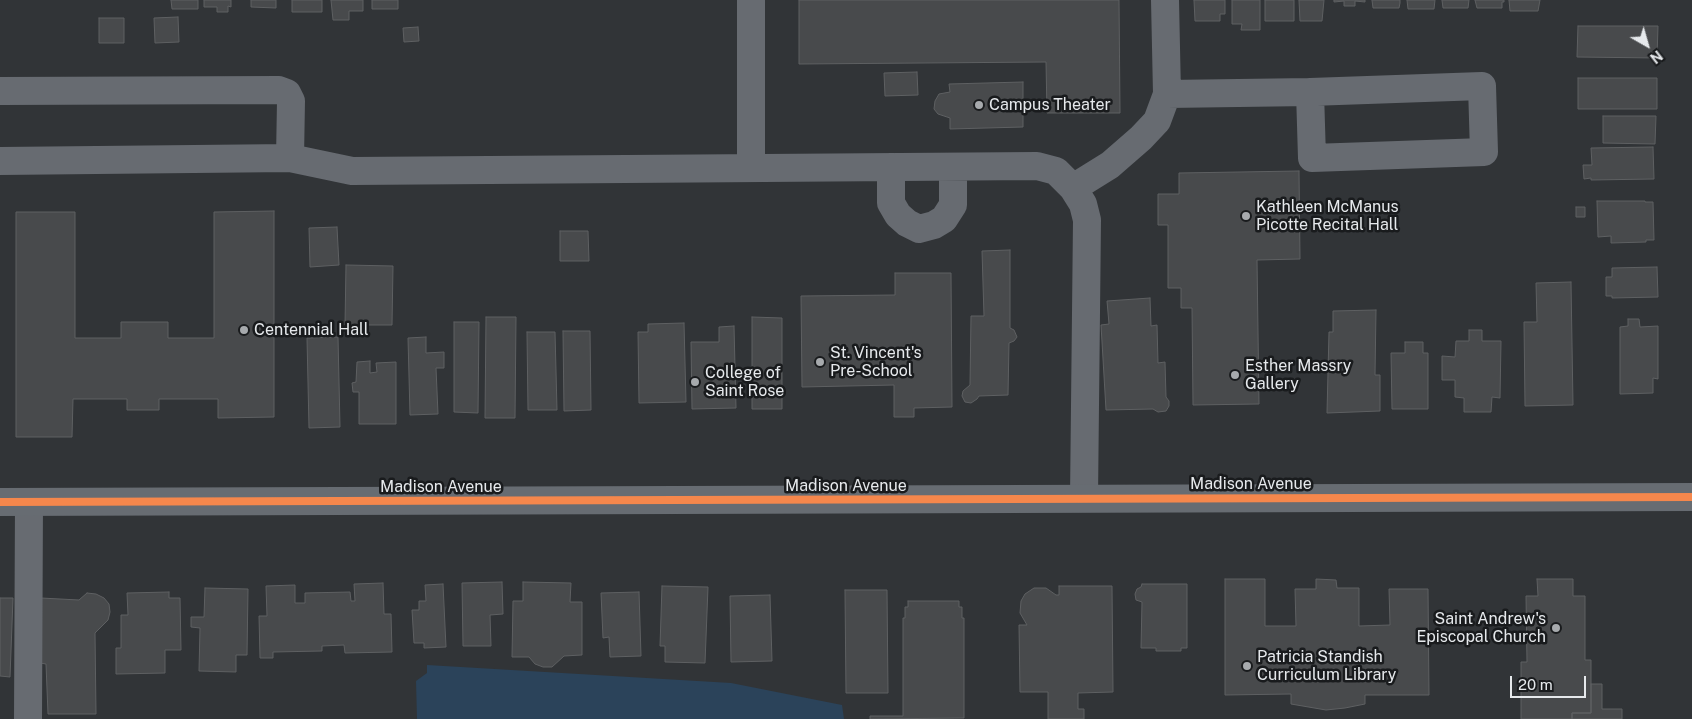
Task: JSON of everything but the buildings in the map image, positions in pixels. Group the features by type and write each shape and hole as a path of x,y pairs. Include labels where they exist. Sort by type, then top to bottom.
{"main road":[{"name":"Madison Avenue","path":"0,502 1692,497"}],"lane":[{"path":"751,0 751,168"},
{"path":"1073,188 1110,165 1141,138 1156,121 1167,94 1165,0"},
{"path":"1167,94 1310,92 1482,86 1484,152 1312,158 1310,92"},
{"path":"0,91 282,90 288,93 291,99 290,158"},
{"path":"0,161 290,158 352,171 1037,166 1056,171 1073,188 1084,204 1088,220 1084,498"},
{"path":"891,167 891,203 898,215 907,223 919,228 934,225 944,219 953,205 954,167"},
{"path":"28,719 29,502"}],"shaded area":[{"path":"427,665 731,683 842,705 844,719 417,719 416,681 427,673"}],"cycle path":[{"path":"0,502 1692,497"}],"place":[{"name":"Campus Theater","path":"979,105"},
{"name":"Kathleen McManus Picotte Recital Hall","path":"1246,216"},
{"name":"Centennial Hall","path":"244,330"},
{"name":"St. Vincent's Pre-School","path":"820,362"},
{"name":"Esther Massry Gallery","path":"1235,375"},
{"name":"College of Saint Rose","path":"695,382"},
{"name":"Saint Andrew's Episcopal Church","path":"1556,628"},
{"name":"Patricia Standish Curriculum Library","path":"1247,666"}]}
